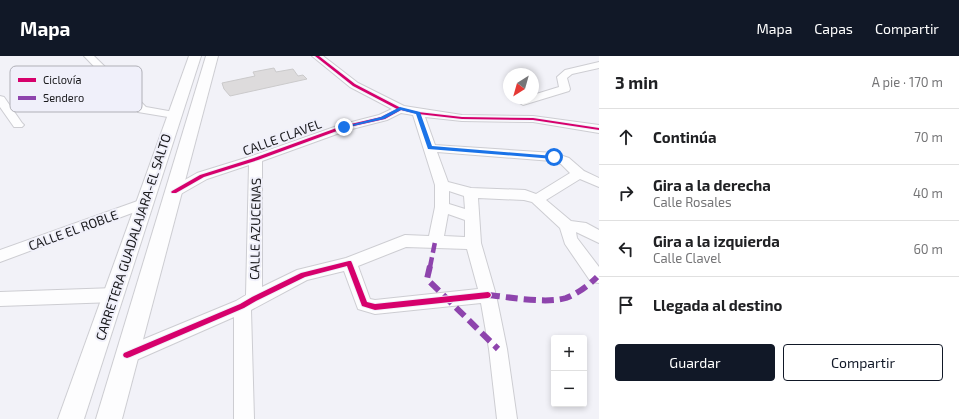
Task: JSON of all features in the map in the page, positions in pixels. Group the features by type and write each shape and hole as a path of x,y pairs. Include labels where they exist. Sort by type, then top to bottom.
{"main road":[{"name":"CARRETERA GUADALAJARA-EL SALTO","path":"71,419 195,56"},
{"name":"CARRETERA GUADALAJARA-EL SALTO","path":"109,419 212,56"}],"street":[{"path":"90,56 100,66"},
{"path":"317,56 354,85 400,109 418,113 462,118 533,119 599,129"},
{"path":"539,97 565,89 562,77 569,72 599,65"},
{"path":"0,99 18,125"},
{"name":"CALLE CLAVEL","path":"174,192 202,176 256,159 344,127 383,118 400,109"},
{"path":"142,110 174,115"},
{"path":"418,113 442,185 442,207 435,242"},
{"path":"430,148 554,157 565,161 579,174 599,183"},
{"name":"CALLE AZUCENAS","path":"244,419 248,302 256,159"},
{"path":"537,198 579,174"},
{"path":"442,185 471,193 525,195 537,198 567,226 570,240 597,277"},
{"path":"471,193 473,243 488,295 498,349 507,419"},
{"name":"CALLE EL ROBLE","path":"0,256 146,203"},
{"path":"442,207 472,217"},
{"path":"567,226 581,227 599,237"},
{"path":"127,355 248,302 302,275 349,263 405,241 473,243"},
{"path":"349,263 364,304 376,307 488,295"},
{"path":"0,299 114,295"}],"building":[{"path":"274,68 276,72 293,69 298,76 303,75 307,79 230,96 224,89 222,83 255,76 253,72"}],"marked path":[{"path":"435,242 427,279 498,349"},
{"path":"488,295 539,300 566,298 597,277"}],"cycle path":[{"path":"317,56 354,85 400,109 418,113 462,118 533,119 599,129"},
{"path":"174,192 202,176 256,159 344,127 383,118 400,109"},
{"path":"127,355 242,306 303,275 349,263 364,304 375,307 488,295"}],"route":[{"path":"344,127 383,118 400,109 418,113 430,148 554,157"}]}
